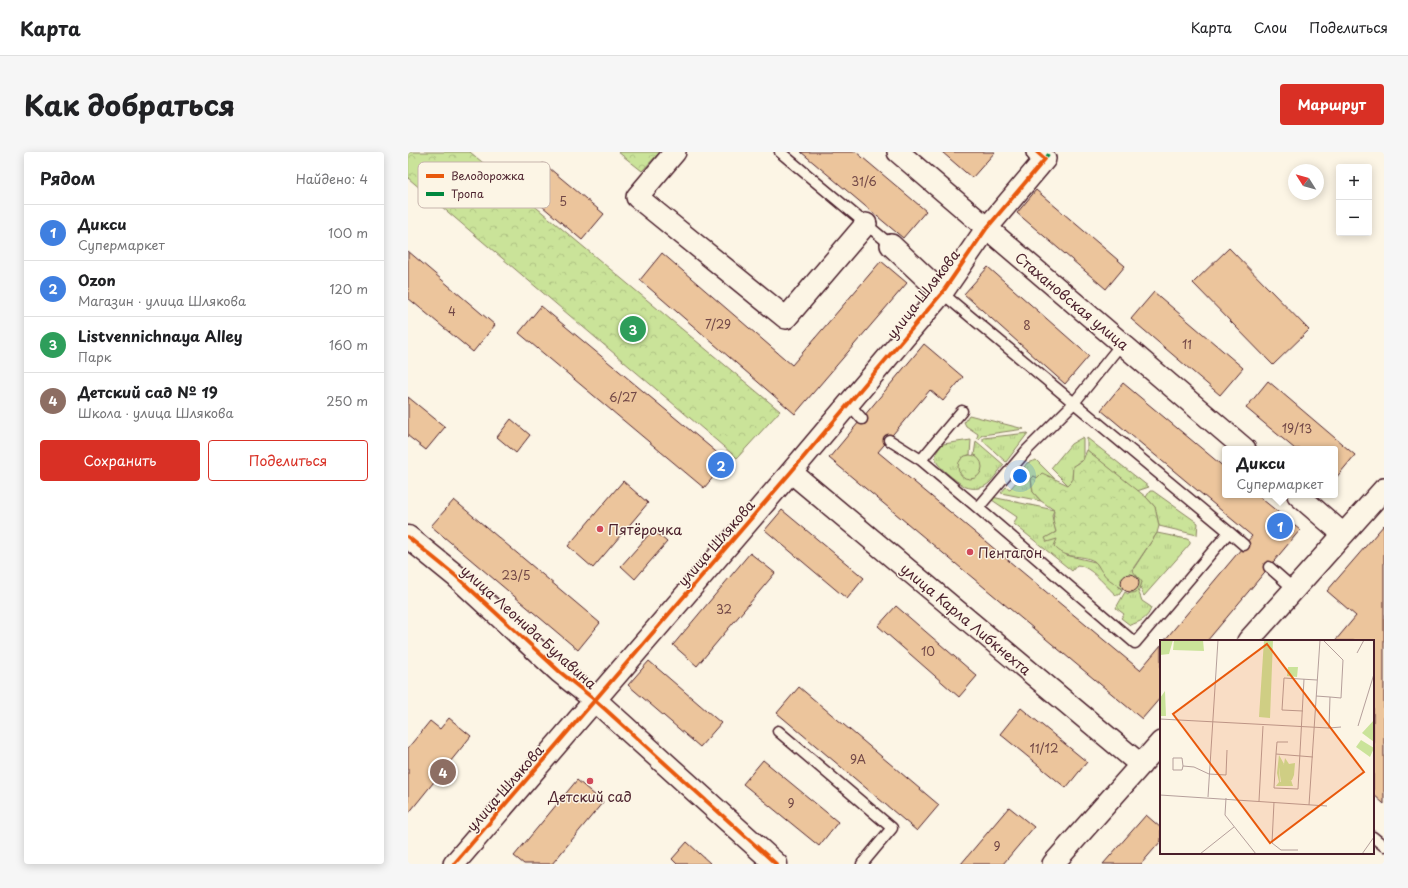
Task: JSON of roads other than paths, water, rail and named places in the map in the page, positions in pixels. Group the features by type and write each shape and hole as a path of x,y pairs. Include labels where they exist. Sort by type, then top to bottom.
{"street":[{"path":"675,152 637,197 786,318 866,224"},
{"name":"Стахановская улица","path":"898,152 986,229 1242,446"},
{"name":"улица Шлякова","path":"454,864 791,472 855,411 942,293 986,229 1044,154"},
{"path":"891,245 942,293"},
{"name":"улица Карла Либкнехта","path":"791,472 1141,765"},
{"path":"1249,640 1384,489"},
{"path":"1301,498 1343,534"},
{"name":"улица Леонида Булавина","path":"408,537 456,576 560,672 596,700 776,864"},
{"path":"1053,864 1160,743"}],"lane":[{"path":"780,152 891,245"},
{"path":"942,293 1073,404 1168,480 1244,545"},
{"path":"978,508 1019,459 1073,404 1122,343"},
{"path":"920,460 962,411"},
{"path":"889,440 920,460 1135,643 1229,532"},
{"path":"1269,567 1294,589"},
{"path":"778,731 892,828 862,864"},
{"path":"1374,838 1384,846"}],"place":[{"name":"Listvennichnaya Alley","path":"633,329"},
{"name":"Ozon","path":"721,465"},
{"name":"Дикси","path":"1280,526"},
{"name":"Пятёрочка","path":"600,529"},
{"name":"Пентагон","path":"970,552"},
{"name":"Детский сад № 19","path":"443,772"},
{"name":"Детский сад","path":"590,781"}]}
